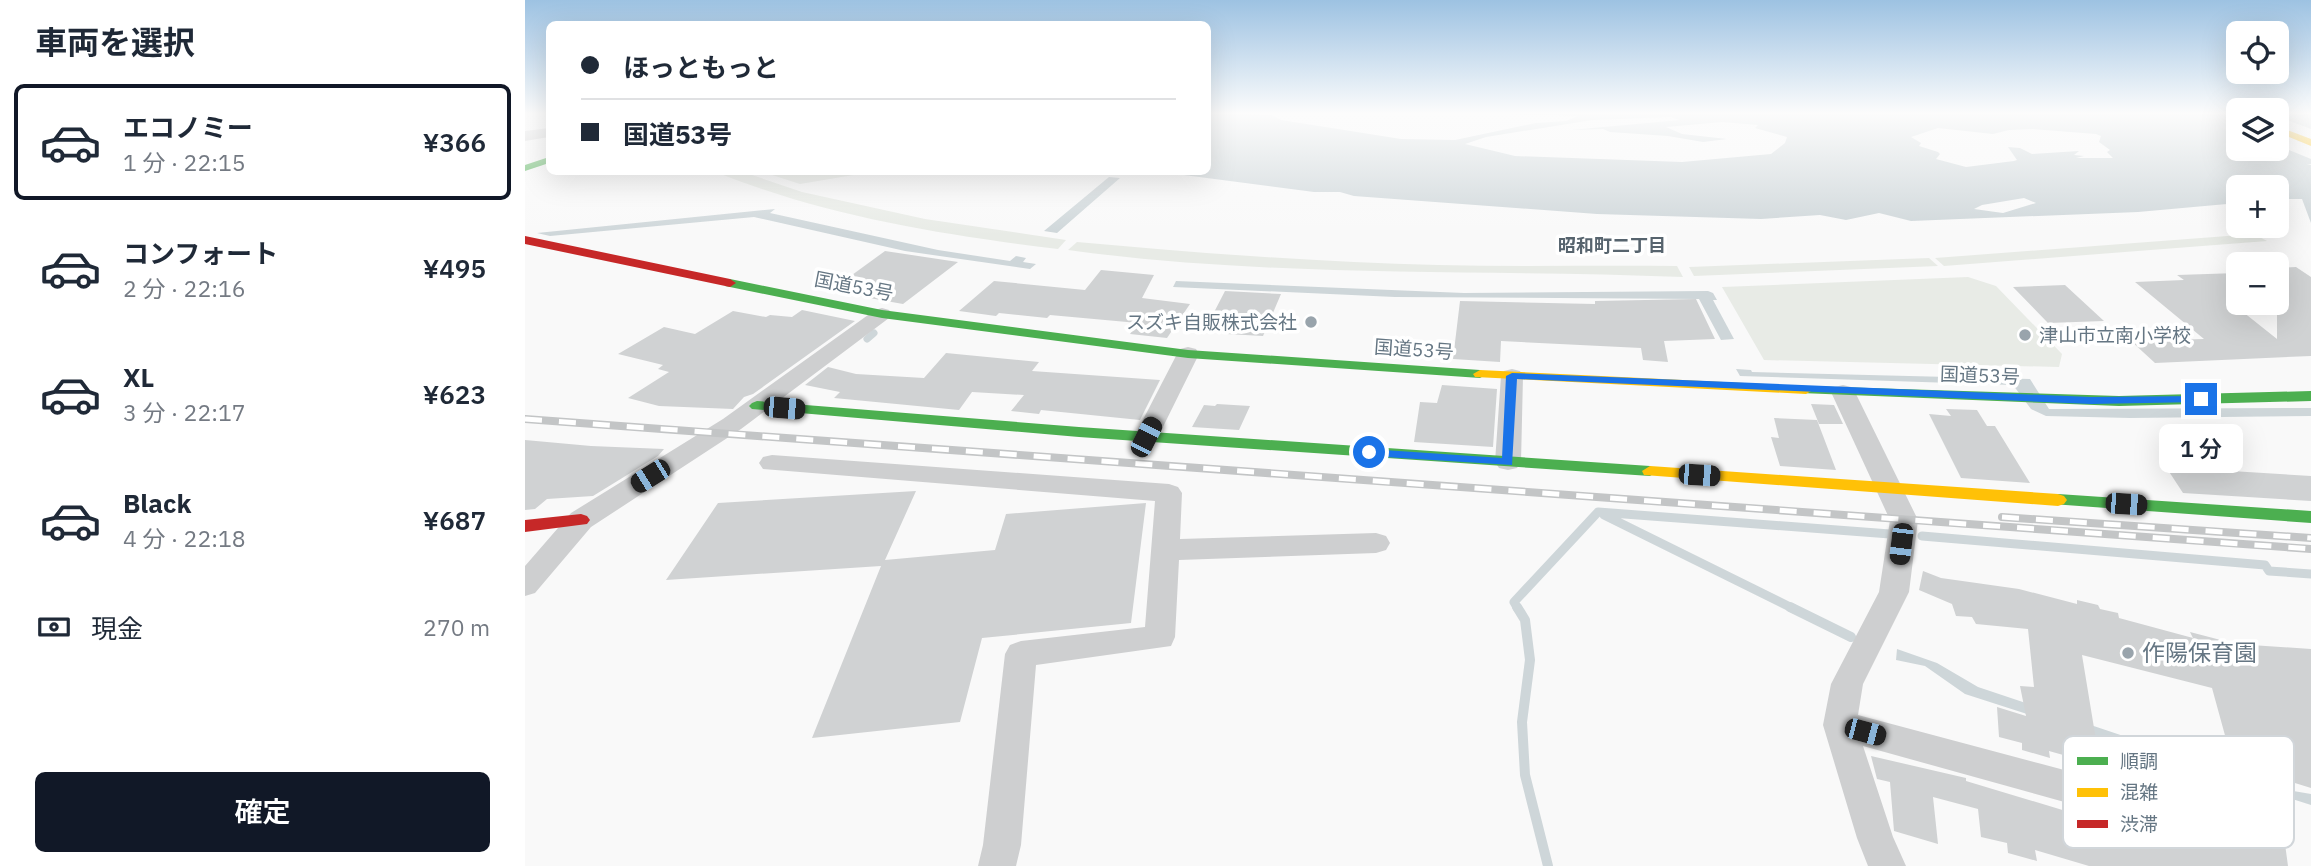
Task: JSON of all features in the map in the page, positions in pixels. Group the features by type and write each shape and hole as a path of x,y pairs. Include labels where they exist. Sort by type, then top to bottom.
{"main road":[{"path":"525,168 546,161"},
{"name":"国道53号","path":"525,240 882,314 1188,354 1512,376 1843,392 2119,401 2311,396"},
{"path":"757,406 1146,437 2311,517"},
{"path":"525,526 581,520"}],"street":[{"path":"525,585 581,520 757,406 882,314"},
{"path":"1146,437 1188,354"},
{"path":"1508,462 1512,376"},
{"path":"1843,392 1904,520 1894,592 1847,684 1840,725 1875,838 1887,866"},
{"path":"772,463 1169,493 1160,637 1021,654 1002,845 997,866"},
{"path":"1165,550 1376,543"},
{"path":"1840,725 2063,786"}],"shaded area":[{"path":"1211,154 1508,154 1682,162 1766,154 1940,154 1936,159 1966,167 2017,160 2013,154 2075,154 2084,156 2076,158 2113,158 2109,154 2226,154 2226,161 2289,161 2289,154 2311,154 2311,164 2307,164 2311,165 2311,223 2302,199 2289,199 2289,175 2226,175 2226,204 2138,212 1911,221 1879,213 1846,220 1820,215 1761,219 1597,214 1354,196 1340,192 1314,192 1184,175 1211,175","holes":["2024,198 2036,203 2003,213 1974,209 1982,205"]},
{"path":"724,175 752,175 802,192 925,219 1066,240 1058,249 927,230 841,212"},
{"path":"772,175 853,175 800,184"},
{"path":"1109,177 1120,178 1057,233 1044,231"},
{"path":"775,209 770,213 938,250 1010,261 1016,256 1026,258 1023,262 1036,264 1030,269 905,251 754,217 550,236 537,233"},
{"path":"2226,236 2261,238 2267,241 1944,266 1935,258"},
{"path":"1077,242 1393,264 1677,266 1683,277 1221,265 1068,250"},
{"path":"1929,258 1938,266 1694,276 1689,267"},
{"path":"1968,277 1996,286 2062,354 2059,367 1764,360 1722,287"},
{"path":"1176,281 1464,293 1708,291 1713,293 1717,300 1713,300 1734,339 1721,340 1699,299 1395,297 1173,287"},
{"path":"1736,369 1752,372 2030,379 2049,409 2311,408 2311,416 2046,416 2031,409 2013,385 1740,376"},
{"path":"1897,649 1937,663 1978,687 2124,736 2096,736 1965,694 1925,666 1896,660"},
{"path":"2294,791 2311,794 2311,805 2294,800"}],"building":[{"path":"885,251 958,262 903,304 830,291"},
{"path":"2289,267 2296,267 2311,277 2311,356 2155,363 2131,341 2204,339 2135,282 2184,280 2177,275 2226,273 2226,315 2247,315 2277,339 2277,315 2289,315"},
{"path":"1101,270 1154,275 1142,298 1190,304 1167,338 1130,334 1138,323 1050,315 1047,318 999,313 996,316 959,311 994,281 1085,290"},
{"path":"2065,285 2104,321 2048,323 2013,287"},
{"path":"1225,291 1281,294 1263,336 1227,334 1233,322 1210,320"},
{"path":"1696,299 1715,339 1664,341 1668,362 1643,360 1641,348 1501,341 1500,362 1453,359 1460,301 1595,304 1595,301"},
{"path":"802,310 855,321 753,394 744,397 733,409 659,406 628,398 669,372 658,369 663,365 618,354 664,327 695,334 733,311 766,317 792,317"},
{"path":"946,353 1039,362 1032,371 1160,380 1140,420 1041,410 1039,414 1011,411 1024,395 972,392 959,410 834,398 840,392 805,385 828,367 856,374 924,378"},
{"path":"1442,385 1497,389 1493,447 1414,442 1420,402 1437,403"},
{"path":"1811,404 1834,405 1843,424 1819,424"},
{"path":"1204,405 1250,406 1239,430 1192,427"},
{"path":"1946,409 1977,410 1987,426 1995,426 2030,483 1961,478 1929,414 1951,416"},
{"path":"1774,418 1817,420 1836,470 1780,466 1771,437 1779,438"},
{"path":"525,440 664,449 658,456 593,496 547,499 535,509 525,510"},
{"path":"2166,467 2311,476 2311,501 2183,493"},
{"path":"916,491 885,560 995,550 1006,514 1146,503 1131,623 982,638 960,722 812,738 881,566 666,580 718,503"},
{"path":"1923,571 1941,578 2019,589 2077,604 2077,600 2098,605 2100,609 2118,613 2119,618 2193,638 2190,632 2236,644 2311,649 2311,788 2294,783 2294,736 2225,736 2212,688 2082,655 2095,736 2063,736 2063,755 2049,751 2050,758 2022,750 2022,743 1999,737 1997,707 2026,716 2020,686 2034,687 2028,629 1976,624 1972,617 1956,616 1952,604 1919,590"},
{"path":"1871,756 1966,778 1966,781 2063,810 2063,848 2286,848 2288,866 2089,866 2035,850 2037,861 2008,853 2007,843 1981,837 1978,809 1933,797 1938,844 1894,831 1890,782 1877,779"}],"waterway":[{"path":"867,339 874,333"},
{"path":"1518,609 1514,602 1598,512 1890,534"},
{"path":"1604,515 1794,609"},
{"path":"1922,536 2265,565 2269,571 2311,574"},
{"path":"1517,607 1525,620 1530,660 1522,722 1525,775 1548,866"},
{"path":"1790,607 1851,637"}],"railway":[{"path":"525,419 2311,549"},
{"path":"2002,517 2311,538"}],"traffic: fast":[{"path":"525,168 546,161"},
{"path":"730,283 882,314 1188,354 1480,374"},
{"path":"1806,390 2119,401 2311,396"},
{"path":"757,406 1079,432 1650,471"},
{"path":"2058,500 2311,517"}],"traffic: slow":[{"path":"1480,374 1806,390"},
{"path":"1650,471 2058,500"}],"traffic: jam":[{"path":"525,240 730,283"},
{"path":"525,526 581,520"}],"place":[{"name":"スズキ自販株式会社","path":"1311,322"},
{"name":"津山市立南小学校","path":"2025,335"},
{"name":"作陽保育園","path":"2128,653"}],"district":[{"name":"昭和町二丁目","path":"1612,246"}],"route":[{"path":"1369,452 1508,462 1512,376 1843,392 2119,401 2201,399"}]}
